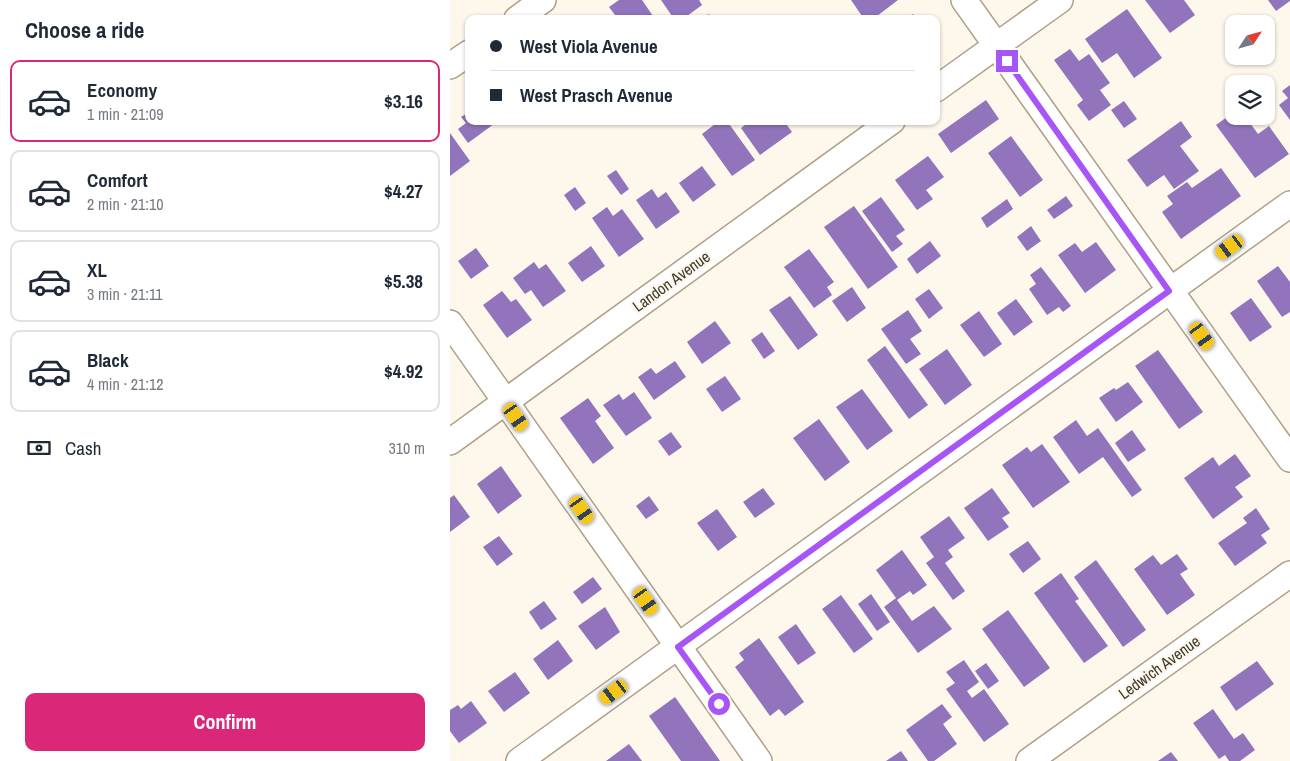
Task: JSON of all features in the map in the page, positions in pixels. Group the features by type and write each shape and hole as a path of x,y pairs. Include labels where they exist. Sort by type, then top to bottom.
{"street":[{"path":"522,15 543,0"},
{"path":"964,0 1290,459"},
{"path":"940,86 1060,0"},
{"path":"450,66 465,56"},
{"name":"Landon Avenue","path":"450,442 886,125"},
{"path":"519,761 1290,204"},
{"path":"450,324 759,761"},
{"name":"Ledwich Avenue","path":"1029,761 1290,574"}],"building":[{"path":"619,0 642,0 652,15 615,15 609,7"},
{"path":"661,0 699,0 702,5 688,15 671,15"},
{"path":"851,0 898,0 878,15 861,15"},
{"path":"1145,0 1184,0 1195,15 1170,33"},
{"path":"1268,0 1290,0 1290,1 1276,11"},
{"path":"1127,9 1162,58 1134,78 1117,53 1102,63 1085,39"},
{"path":"1070,49 1079,61 1089,54 1110,83 1100,90 1111,105 1089,121 1077,105 1083,100 1054,60"},
{"path":"1290,85 1290,120 1279,105 1288,98 1282,91"},
{"path":"986,100 999,119 951,153 938,134"},
{"path":"1124,101 1137,119 1124,128 1111,110"},
{"path":"1225,118 1225,125 1252,125 1258,134 1269,126 1289,154 1255,178 1216,125"},
{"path":"1181,121 1192,137 1180,146 1199,171 1174,189 1164,175 1147,187 1127,160"},
{"path":"465,124 493,125 468,143 458,129"},
{"path":"714,125 730,125 755,160 732,176 702,134"},
{"path":"745,125 787,125 792,132 760,155 741,128"},
{"path":"450,133 470,161 450,176"},
{"path":"1011,136 1043,180 1020,197 988,153"},
{"path":"928,156 944,177 926,190 933,199 917,210 895,180"},
{"path":"702,166 716,185 693,202 679,183"},
{"path":"1221,168 1241,196 1181,239 1162,212 1173,204 1167,196 1187,182 1192,188"},
{"path":"616,170 629,189 621,195 607,176"},
{"path":"575,187 586,203 575,211 564,195"},
{"path":"652,189 658,198 666,192 680,212 656,229 636,200"},
{"path":"1066,196 1073,206 1054,219 1047,210"},
{"path":"881,197 905,230 896,236 903,244 892,252 862,211"},
{"path":"1007,199 1013,209 987,228 981,218"},
{"path":"854,206 898,267 868,289 824,227"},
{"path":"607,207 613,216 622,209 644,239 619,257 592,218"},
{"path":"1031,226 1041,241 1027,251 1017,237"},
{"path":"930,241 941,256 917,274 907,259"},
{"path":"1096,242 1116,270 1085,293 1058,255 1075,243 1082,252"},
{"path":"591,246 605,266 582,282 568,263"},
{"path":"476,248 489,266 471,279 458,261"},
{"path":"809,249 834,282 827,287 832,295 814,308 784,267"},
{"path":"534,262 539,269 546,264 566,291 543,307 531,290 525,294 513,278"},
{"path":"1278,266 1290,282 1290,312 1282,317 1257,281"},
{"path":"1041,267 1071,306 1063,312 1059,307 1047,315 1029,289 1036,284 1030,275"},
{"path":"852,287 866,308 847,322 832,301"},
{"path":"929,289 943,308 929,319 915,299"},
{"path":"502,291 511,302 516,299 532,320 507,338 483,305"},
{"path":"790,296 818,335 798,350 769,310"},
{"path":"1251,298 1272,327 1250,342 1230,313"},
{"path":"1016,299 1033,322 1014,336 997,313"},
{"path":"908,310 922,331 910,339 921,354 906,364 881,329"},
{"path":"979,311 1002,344 984,357 960,325"},
{"path":"715,321 731,343 702,364 687,342"},
{"path":"762,332 775,351 764,359 751,340"},
{"path":"885,346 928,405 909,419 867,360"},
{"path":"947,349 972,385 945,405 919,369"},
{"path":"1158,350 1203,412 1179,429 1135,366"},
{"path":"675,361 686,377 654,400 638,377 651,368 656,374"},
{"path":"725,376 741,399 722,412 706,389"},
{"path":"1128,382 1143,402 1116,422 1099,398 1114,388 1116,390"},
{"path":"862,389 893,431 867,450 836,407"},
{"path":"634,392 652,418 626,436 603,405 619,394 623,400"},
{"path":"588,398 601,416 595,421 614,448 593,464 560,418"},
{"path":"819,419 850,462 825,481 793,438"},
{"path":"1076,420 1087,436 1098,428 1142,490 1132,497 1103,457 1079,474 1053,437"},
{"path":"1132,430 1146,450 1128,462 1115,443"},
{"path":"671,432 682,447 669,456 658,441"},
{"path":"1042,444 1070,482 1033,508 1002,465 1027,447 1031,452"},
{"path":"1235,454 1251,476 1235,487 1243,497 1213,519 1184,478 1213,457 1219,466"},
{"path":"501,466 522,496 498,514 477,484"},
{"path":"763,488 775,504 755,518 743,502"},
{"path":"992,488 1010,513 1002,518 1009,527 988,541 964,508"},
{"path":"454,495 470,517 450,532 450,498"},
{"path":"649,496 659,510 646,519 636,506"},
{"path":"1256,508 1270,529 1261,535 1267,543 1235,566 1218,543 1247,523 1243,518"},
{"path":"717,509 737,537 718,551 697,523"},
{"path":"949,516 965,538 948,550 953,557 945,563 965,591 953,600 926,563 934,557 920,537"},
{"path":"499,536 513,554 497,566 483,547"},
{"path":"1028,541 1041,559 1023,573 1009,554"},
{"path":"902,550 927,585 913,595 910,591 897,600 912,621 934,606 952,629 918,653 884,607 896,598 876,570"},
{"path":"1177,554 1188,569 1180,574 1195,595 1167,615 1134,569 1153,555 1161,565"},
{"path":"1096,560 1146,630 1123,647 1074,577"},
{"path":"1061,573 1079,599 1075,601 1108,646 1084,663 1034,593"},
{"path":"593,577 602,589 582,604 573,592"},
{"path":"871,594 890,622 877,631 858,604"},
{"path":"841,595 873,639 854,653 822,609"},
{"path":"544,601 557,619 541,630 529,612"},
{"path":"605,607 620,632 596,650 578,626"},
{"path":"1008,610 1050,668 1024,687 982,629"},
{"path":"796,624 816,653 798,665 778,637"},
{"path":"759,638 804,702 785,716 779,709 770,716 735,667 744,660 739,653"},
{"path":"558,640 573,661 548,680 533,659"},
{"path":"964,660 979,682 967,691 972,698 984,689 1009,724 984,742 946,689 955,683 946,672"},
{"path":"1257,661 1274,684 1236,711 1220,687"},
{"path":"986,663 999,681 988,689 975,671"},
{"path":"515,672 530,693 504,712 488,691"},
{"path":"675,697 720,761 681,761 649,716"},
{"path":"471,701 487,723 459,743 450,731 450,710 458,705 461,709"},
{"path":"942,704 952,717 943,724 957,744 934,761 928,761 906,730"},
{"path":"1213,709 1234,739 1243,733 1255,750 1240,761 1229,761 1225,755 1219,759 1193,723"},
{"path":"629,744 642,761 606,761"},
{"path":"901,751 908,761 886,761"},
{"path":"1171,752 1178,761 1158,761"}],"route":[{"path":"719,704 678,647 1169,291 1007,61"}]}
